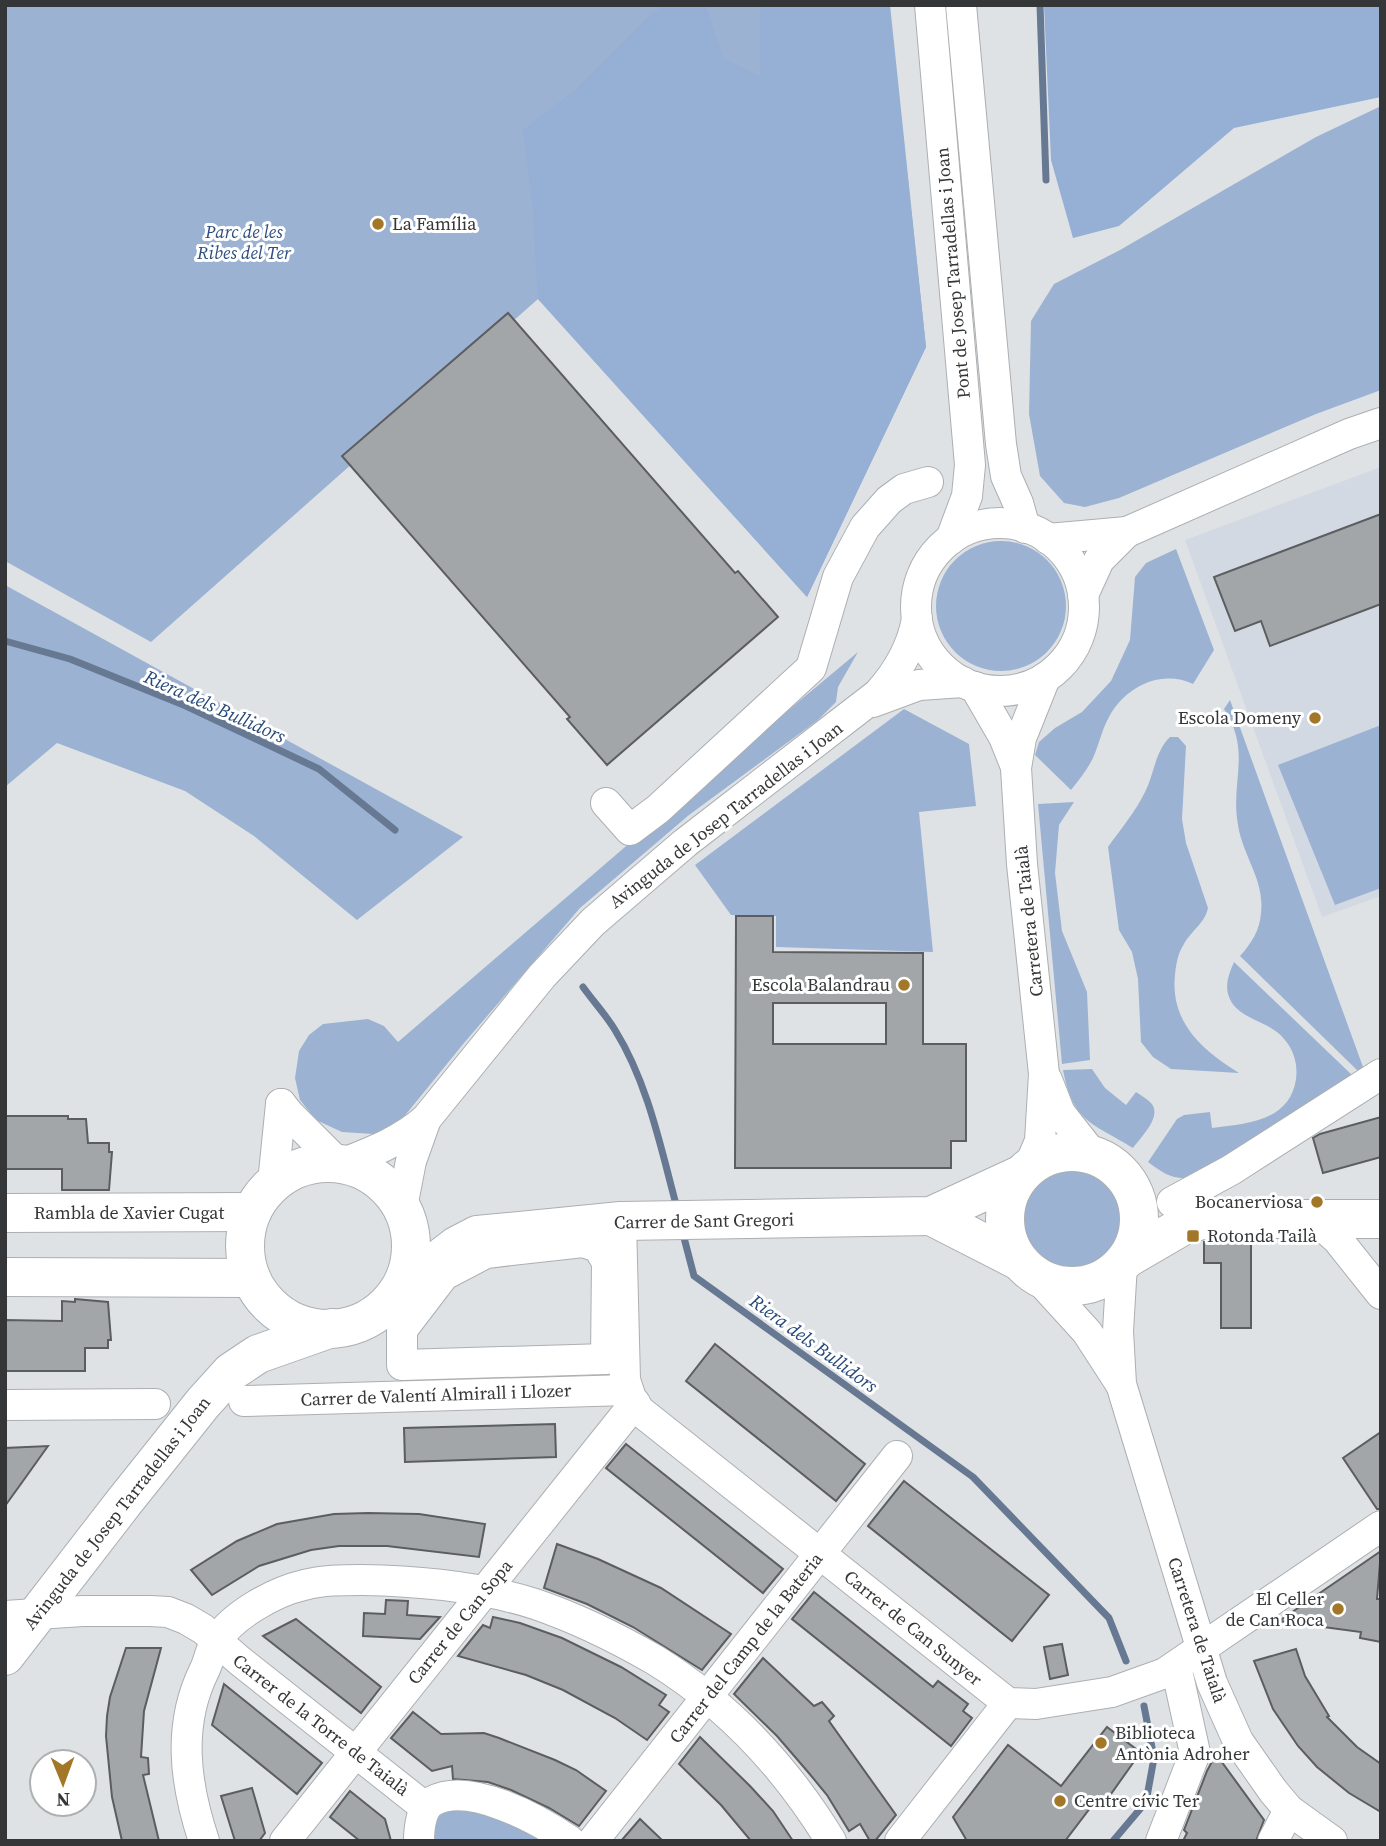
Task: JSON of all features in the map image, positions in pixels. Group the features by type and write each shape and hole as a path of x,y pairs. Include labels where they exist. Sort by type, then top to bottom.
{"main road":[{"path":"1124,1262 1139,1228 1139,1209 1132,1188 1113,1166 1093,1155 1071,1152 1041,1158 1025,1171 1008,1197 1004,1216 1006,1234 1028,1268 1049,1282 1064,1285 1088,1284 1107,1276 1124,1262 1186,1224 1207,1219 1381,1219"},
{"path":"316,1163 340,1163 357,1167 377,1178 388,1187 403,1208 410,1227 412,1251 408,1273 386,1307 372,1317 356,1324 332,1328 308,1326 283,1316 262,1298 252,1280 244,1247 249,1218 263,1197 301,1167 316,1163"},
{"name":"Carrer de Sant Gregori","path":"400,1289 456,1246 477,1235 632,1221 931,1216 1025,1171"},
{"path":"1132,1188 1172,1202 1207,1219"},
{"name":"Rambla de Xavier Cugat","path":"5,1213 263,1197"},
{"name":"Carrer de Sant Gregori","path":"403,1208 477,1235"},
{"name":"Carrer de Sant Gregori","path":"931,1216 1028,1268"},
{"path":"5,1277 252,1280"},
{"name":"Avinguda de Josep Tarradellas i Joan","path":"238,1386 250,1326 252,1280"},
{"name":"Avinguda de Josep Tarradellas i Joan","path":"5,1656 22,1615 203,1402 238,1386 258,1354 332,1328"}],"street":[{"name":"Pont de Josep Tarradellas i Joan","path":"930,5 970,465 967,496 951,539"},
{"name":"Pont de Josep Tarradellas i Joan","path":"961,5 1001,444 1006,476 1036,533"},
{"path":"1083,595 1098,561 1127,532 1349,434 1381,423"},
{"path":"606,803 630,830 658,809 811,668 838,577 865,527 889,500 904,489 928,482"},
{"path":"1006,524 1036,533 1059,547 1075,569 1083,595 1084,611 1076,642 1057,668 1034,684 1010,690 986,690 969,685 952,676 925,645 917,619 920,580 933,557 951,539 968,530 1006,524"},
{"path":"1036,533 1127,532"},
{"name":"Avinguda de Josep Tarradellas i Joan","path":"340,1163 410,1133 426,1119 541,976 593,922 685,843 866,705 888,682 908,650 917,619"},
{"name":"Carretera de Taialà","path":"1025,1171 1040,1141 1044,1073 1016,768 1021,738 1045,678"},
{"name":"Avinguda de Josep Tarradellas i Joan","path":"866,705 919,685 969,685"},
{"name":"Carretera de Taialà","path":"969,685 1004,737 1016,768"},
{"name":"Carretera de Taialà","path":"1044,1073 1060,1113 1093,1155"},
{"path":"1172,1202 1231,1170 1381,1074"},
{"path":"263,1197 281,1104 340,1163"},
{"name":"Avinguda de Josep Tarradellas i Joan","path":"403,1208 411,1161 426,1119"},
{"path":"1315,1219 1338,1240 1381,1294"},
{"path":"631,1396 623,1362 632,1221"},
{"path":"583,1242 598,1247 607,1262 606,1359 402,1365 402,1330 444,1275 486,1253 583,1242"},
{"name":"Carretera de Taialà","path":"1124,1262 1118,1331 1121,1384 1200,1647 1230,1726 1251,1760 1289,1810 1332,1841"},
{"name":"Carretera de Taialà","path":"1028,1268 1087,1332 1121,1384"},
{"name":"Carrer de Valentí Almirall i Llozer","path":"238,1386 631,1396"},
{"name":"Carrer de Can Sunyer","path":"631,1396 640,1411 1008,1703"},
{"name":"Carrer de Can Sopa","path":"285,1841 484,1593 631,1396"},
{"path":"5,1405 155,1405"},
{"name":"Carrer del Camp de la Bateria","path":"593,1841 897,1456"},
{"path":"900,1841 1008,1703 1036,1704 1112,1692 1170,1669 1381,1525"},
{"path":"204,1841 189,1782 185,1737 192,1700 216,1641 236,1621 266,1599 303,1585 330,1580 399,1580 455,1586 536,1605 591,1627 656,1661 737,1724 783,1771 831,1841"},
{"name":"Carrer de la Torre de Taialà","path":"22,1615 83,1611 168,1612 186,1619 426,1808"},
{"path":"1161,1841 1195,1753 1170,1669"},
{"path":"419,1841 420,1824 432,1801 460,1795 474,1796 528,1816 570,1841"},
{"path":"1273,1841 1289,1810"}],"shaded area":[{"path":"665,5 706,5 723,59 760,76 760,5 890,5 926,347 807,597 538,299 532,199 523,130 575,90 651,14"},
{"path":"1044,5 1381,5 1381,97 1234,128 1119,226 1073,238 1051,160"},
{"name":"Escola Domeny","path":"1381,467 1381,896 1322,917 1185,540"}],"green space":[{"name":"Parc de les Ribes del Ter","path":"5,5 889,5 926,347 807,597 538,299 151,642 5,561"},
{"path":"1381,106 1381,390 1316,414 1119,498 1085,507 1064,503 1040,476 1029,414 1031,321 1054,284 1120,250 1316,137"},
{"path":"1001,541 1026,546 1047,560 1061,581 1066,606 1061,631 1047,652 1026,666 1001,671 976,666 955,652 941,631 936,606 941,581 955,560 976,546"},
{"path":"1176,549 1214,650 1193,684 1181,680 1157,680 1134,689 1124,697 1109,717 1086,771 1071,790 1035,755 1039,742 1055,728 1082,712 1111,681 1130,640 1135,577 1146,563"},
{"path":"5,585 463,837 357,920 254,836 185,791 57,743 5,787"},
{"path":"858,652 838,687 836,702 818,720 689,815 580,908 398,1124 373,1134 342,1132 316,1120 300,1100 295,1078 299,1051 309,1035 323,1024 368,1019 384,1026 398,1042"},
{"path":"1230,700 1363,1067 1358,1071 1240,956 1257,931 1261,901 1257,879 1238,825 1236,794 1239,753 1237,739 1224,709"},
{"path":"904,709 969,744 976,806 919,812 933,952 776,947 776,916 731,915 695,865"},
{"path":"1381,725 1381,888 1335,905 1278,765"},
{"path":"1170,737 1178,737 1186,746 1182,819 1186,843 1208,908 1179,955 1175,975 1178,1007 1183,1021 1201,1044 1239,1073 1171,1069 1153,1057 1141,1042 1138,979 1132,952 1119,930 1108,847 1141,799 1161,749"},
{"path":"1074,802 1059,825 1055,873 1062,931 1087,992 1090,1060 1062,1064 1038,804"},
{"path":"1234,962 1352,1075 1195,1177 1175,1177 1148,1162 1177,1119 1184,1115 1210,1112 1212,1128 1265,1118 1285,1104 1296,1079 1294,1058 1284,1039 1279,1033 1237,1009 1229,998 1228,977"},
{"path":"1092,1069 1105,1088 1126,1105 1136,1092 1154,1108 1150,1126 1133,1148 1087,1120 1073,1101 1063,1070"},
{"path":"1073,1163 1094,1167 1112,1179 1124,1197 1128,1218 1124,1239 1112,1257 1094,1269 1073,1273 1052,1269 1034,1257 1022,1239 1018,1218 1022,1197 1034,1179 1052,1167"},
{"path":"467,1805 555,1841 429,1841 433,1825 440,1815"}],"building":[{"path":"508,313 735,573 738,571 778,617 607,765 567,719 570,717 342,456"},
{"path":"1381,514 1381,604 1270,646 1261,621 1235,631 1214,577"},
{"path":"736,916 773,916 773,952 923,953 923,1044 966,1044 966,1141 951,1141 951,1168 735,1168","holes":["773,1003 886,1003 886,1044 773,1044"]},
{"path":"5,1116 68,1116 68,1119 86,1119 88,1143 109,1143 109,1152 112,1152 109,1190 62,1190 62,1169 5,1169"},
{"path":"1381,1117 1381,1157 1323,1173 1313,1138"},
{"path":"1251,1241 1251,1328 1221,1328 1221,1263 1204,1263 1204,1242"},
{"path":"75,1299 108,1302 111,1340 108,1340 108,1348 85,1348 85,1371 5,1371 5,1320 62,1321 62,1301 75,1302"},
{"path":"715,1344 865,1464 836,1501 686,1381"},
{"path":"555,1424 556,1457 405,1462 404,1428"},
{"path":"1381,1432 1381,1509 1377,1509 1343,1458"},
{"path":"626,1444 783,1569 763,1593 606,1468"},
{"path":"48,1446 23,1481 5,1506 5,1448"},
{"path":"904,1481 1049,1595 1012,1641 868,1526"},
{"path":"334,1514 419,1514 485,1524 479,1557 387,1546 339,1546 311,1550 259,1566 212,1595 191,1570 237,1541 277,1524"},
{"path":"557,1544 598,1559 661,1588 731,1634 702,1670 633,1627 587,1604 544,1588"},
{"name":"El Celler de Can Roca","path":"1381,1551 1377,1599 1381,1599 1381,1642 1360,1638 1361,1632 1279,1621"},
{"path":"814,1592 933,1687 938,1681 968,1704 963,1711 972,1718 951,1746 792,1619"},
{"path":"386,1600 408,1601 407,1615 440,1617 420,1639 363,1636 364,1613 385,1614"},
{"path":"493,1617 520,1623 562,1638 621,1667 666,1695 659,1705 669,1712 647,1740 615,1718 563,1690 526,1675 458,1656 483,1625 490,1628"},
{"path":"296,1619 381,1687 361,1713 263,1636"},
{"path":"1062,1644 1068,1675 1050,1679 1044,1647"},
{"path":"126,1648 161,1648 144,1711 141,1757 148,1758 149,1774 143,1775 159,1841 122,1841 112,1797 106,1736 107,1716 110,1697"},
{"path":"1296,1649 1305,1676 1329,1716 1327,1717 1357,1747 1381,1764 1381,1812 1349,1793 1317,1767 1298,1746 1273,1709 1254,1661"},
{"path":"763,1658 814,1706 822,1702 834,1716 829,1721 896,1815 875,1841 870,1841 860,1824 849,1831 827,1795 808,1772 777,1736 734,1694"},
{"path":"224,1684 322,1763 297,1794 212,1725"},
{"path":"413,1712 441,1734 484,1733 499,1738 576,1770 606,1791 579,1826 511,1790 488,1782 453,1779 452,1766 432,1771 391,1738"},
{"path":"1107,1727 1136,1749 1128,1759 1133,1763 1101,1808 1094,1803 1065,1841 967,1841 953,1817 1008,1745 1061,1786"},
{"path":"700,1737 773,1811 793,1841 751,1841 721,1805 679,1764"},
{"path":"1216,1754 1264,1820 1256,1841 1183,1841 1187,1833 1184,1830"},
{"path":"252,1788 265,1833 259,1841 235,1841 221,1796"},
{"path":"350,1791 385,1819 391,1841 360,1841 330,1817"},
{"path":"640,1819 663,1841 621,1841"}],"waterway":[{"path":"1040,5 1046,180"},
{"name":"Riera dels Bullidors","path":"5,641 70,659 186,706 319,769 395,830"},
{"name":"Riera dels Bullidors","path":"583,987 615,1030 636,1072 652,1117 677,1208"},
{"name":"Riera dels Bullidors","path":"682,1230 694,1276 973,1477 1109,1618 1126,1661"},
{"name":"Riera dels Bullidors","path":"1113,1841 1146,1802 1154,1758 1144,1706"}],"place":[{"name":"La Família","path":"378,224"},
{"name":"Escola Domeny","path":"1315,718"},
{"name":"Escola Balandrau","path":"904,985"},
{"name":"Bocanerviosa","path":"1317,1202"},
{"name":"Rotonda Tailà","path":"1193,1236"},
{"name":"El Celler de Can Roca","path":"1338,1609"},
{"name":"Biblioteca Antònia Adroher","path":"1101,1743"},
{"name":"Centre cívic Ter","path":"1060,1801"}]}
